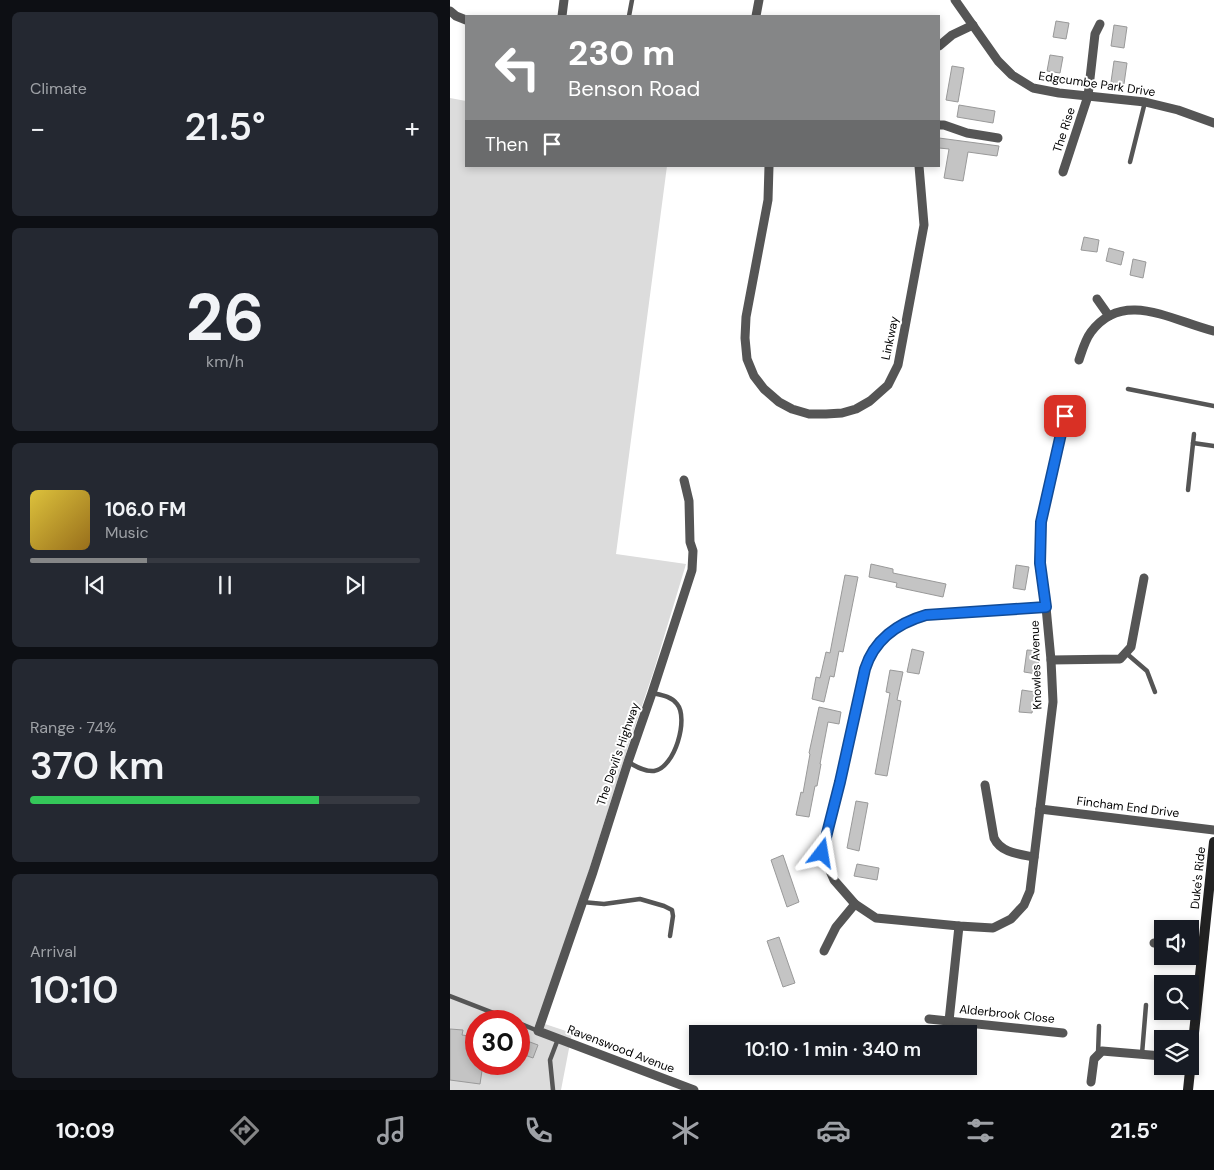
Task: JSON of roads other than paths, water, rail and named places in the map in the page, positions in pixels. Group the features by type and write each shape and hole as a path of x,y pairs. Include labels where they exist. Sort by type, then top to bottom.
{"main road":[{"name":"Duke's Ride","path":"1193,1030 1202,949 1210,913 1214,842"},
{"name":"Duke's Ride","path":"1188,1090 1189,1075"}],"street":[{"path":"562,15 564,0"},
{"path":"756,15 759,0"},
{"name":"Edgcumbe Park Drive","path":"955,0 998,61 1012,75 1033,88 1059,93 1145,102 1178,110 1214,123"},
{"path":"450,12 465,20"},
{"path":"940,45 952,35 973,24"},
{"name":"The Rise","path":"1064,172 1088,96 1095,34 1100,24"},
{"path":"940,125 966,133 998,138"},
{"name":"Linkway","path":"769,167 768,200 746,317 747,359 754,376 764,389 779,402 792,409 809,414 842,413 856,409 870,401 888,385 898,365 924,225 919,167"},
{"path":"1097,298 1109,316"},
{"path":"1079,360 1086,340 1092,331 1109,316 1122,310 1147,310 1172,317 1199,328 1214,331"},
{"path":"1046,607 1040,563 1041,522 1065,416"},
{"name":"The Devil's Highway","path":"538,1031 692,570 694,551 690,542 689,501 684,480"},
{"path":"1051,660 1120,659 1131,647 1144,578"},
{"name":"Knowles Avenue","path":"1046,607 1053,702 1030,891 1024,906 1011,919 993,928 876,918 855,904 834,880 822,853 865,669 870,657 878,645 898,626 926,615 1046,607"},
{"path":"985,785 996,843 1006,851 1034,857"},
{"name":"Fincham End Drive","path":"1040,809 1214,830"},
{"path":"824,951 836,927 855,904"},
{"name":"Alderbrook Close","path":"949,1021 959,926"},
{"name":"Alderbrook Close","path":"929,1019 1063,1033"},
{"name":"Ravenswood Avenue","path":"538,1031 694,1090"},
{"path":"1091,1082 1094,1059 1102,1051 1154,1055"}],"lane":[{"path":"629,15 632,0"},
{"path":"1130,162 1145,102"},
{"path":"1128,389 1214,406"},
{"path":"1188,490 1194,434"},
{"path":"1193,443 1214,446"},
{"path":"1126,653 1147,671 1155,692"},
{"path":"628,762 646,770 654,771 662,768 674,752 680,734 681,714 678,705 671,698 652,693"},
{"path":"582,902 604,904 640,899 664,906 672,910 670,936"},
{"path":"450,996 486,1010"},
{"path":"1142,1054 1146,1005"},
{"path":"1098,1055 1099,1026"},
{"path":"530,1028 538,1031"},
{"path":"553,1090 550,1060 558,1039"}]}
